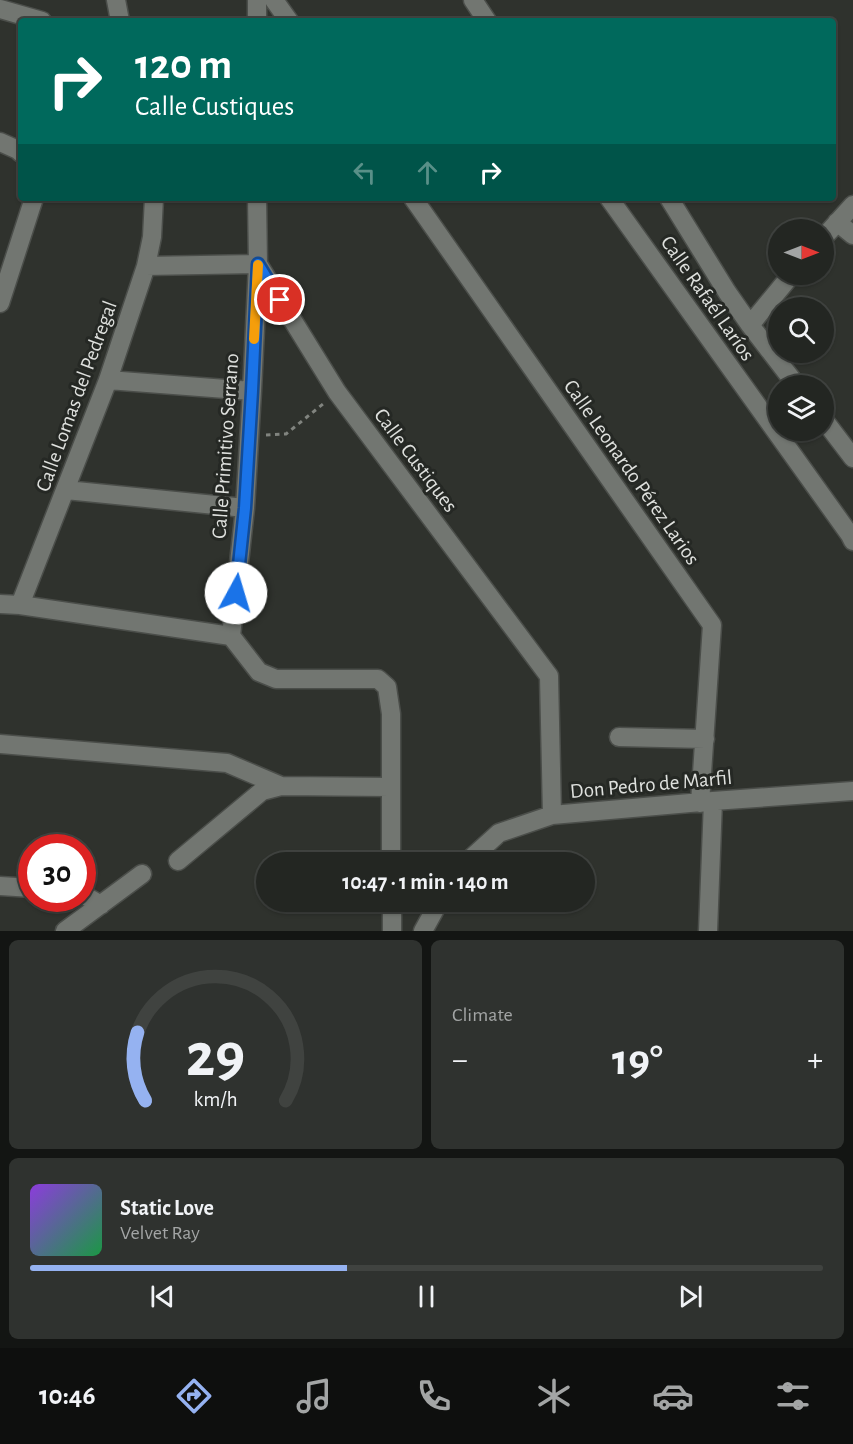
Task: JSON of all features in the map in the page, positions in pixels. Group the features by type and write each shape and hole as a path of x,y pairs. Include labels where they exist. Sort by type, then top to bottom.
{"street":[{"path":"116,0 119,18"},
{"path":"257,0 257,18"},
{"path":"274,0 287,18"},
{"path":"473,0 485,18"},
{"path":"0,9 32,18"},
{"path":"0,142 18,150"},
{"path":"0,303 33,201"},
{"name":"Calle Lomas del Pedregal","path":"20,605 108,380 146,266 152,237 154,201"},
{"name":"Calle Primitivo Serrano","path":"231,636 245,508 258,264 257,201"},
{"name":"Calle Leonardo Pérez Larios","path":"415,201 712,625 705,739 708,931"},
{"name":"Calle Rafaél Laríos","path":"611,201 853,541"},
{"name":"Calle Rafaél Laríos","path":"671,201 727,292 789,375"},
{"path":"834,225 853,205"},
{"path":"837,222 853,235"},
{"path":"146,266 258,264"},
{"name":"Calle Custiques","path":"258,264 337,392 549,676 552,816"},
{"path":"750,325 783,285"},
{"path":"108,380 252,391"},
{"path":"834,433 853,458"},
{"path":"66,490 245,508"},
{"path":"0,604 231,636 259,672 276,679 378,679 387,687 391,714 391,852"},
{"path":"619,738 705,739"},
{"path":"0,744 226,763 281,786"},
{"path":"178,861 262,791 281,786 390,788"},
{"name":"Don Pedro de Marfil","path":"478,852 499,833 552,816 853,791"},
{"path":"65,931 142,874"},
{"path":"0,886 18,887"},
{"path":"96,902 101,905"},
{"path":"392,912 392,931"},
{"path":"423,931 433,912"}],"path":[{"path":"249,435 286,434 337,392"}],"slow traffic":[{"path":"254,339 258,265"}],"route":[{"path":"236,593 245,508 258,264 280,300"}]}
